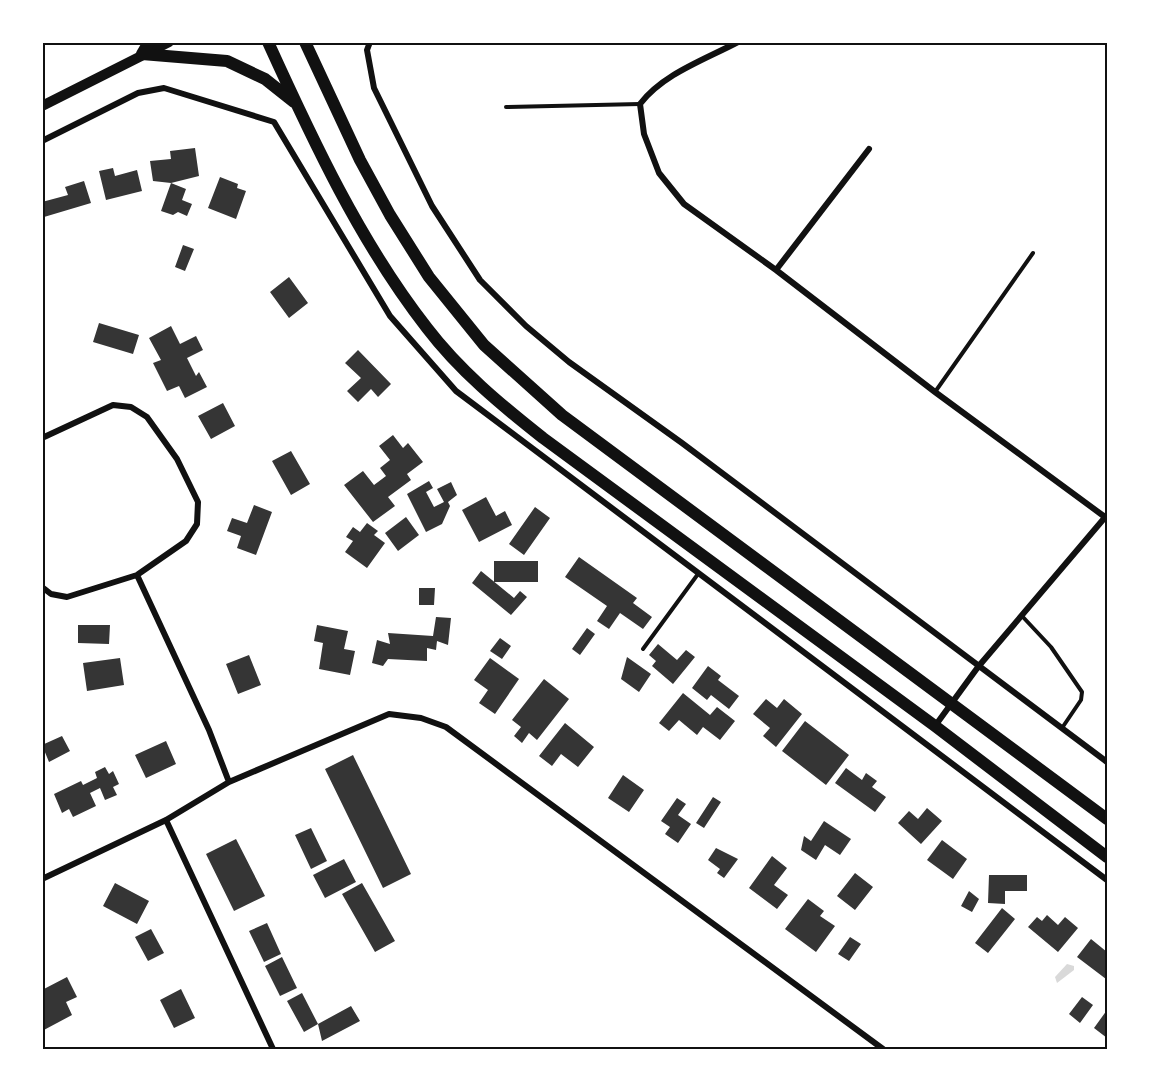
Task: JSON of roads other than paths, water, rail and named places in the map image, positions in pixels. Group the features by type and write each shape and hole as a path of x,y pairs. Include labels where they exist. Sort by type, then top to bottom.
{"highway":[{"path":"149,42 142,54 226,61 265,79 297,104"},
{"path":"268,42 297,104 382,264 428,330 507,410 1107,856"},
{"path":"309,45 345,130 390,215 429,277 484,345 562,415 1107,819"}],"main road":[{"path":"42,106 169,42"}],"street":[{"path":"370,42 367,50 374,88 432,206 480,280 526,326 569,362 682,443 1107,762"},
{"path":"738,42 668,79 651,90 640,104 644,134 659,173 684,204 777,270 935,392 1106,515 978,667 935,726"},
{"path":"42,141 138,93 164,88 274,122 390,316 456,391 1107,880"},
{"path":"777,270 869,149"},
{"path":"42,438 113,405 131,407 147,417 177,459 198,502 197,524 186,541 138,575 67,597 51,594 42,587"},
{"path":"138,575 209,730 229,782"},
{"path":"42,879 166,820 229,782 388,714 421,718 446,727 883,1049"},
{"path":"166,820 273,1049"}],"lane":[{"path":"506,107 640,104"},
{"path":"935,392 1033,254"},
{"path":"643,649 698,574"},
{"path":"1021,616 1046,640 1082,692 1081,700 1061,729"}]}
